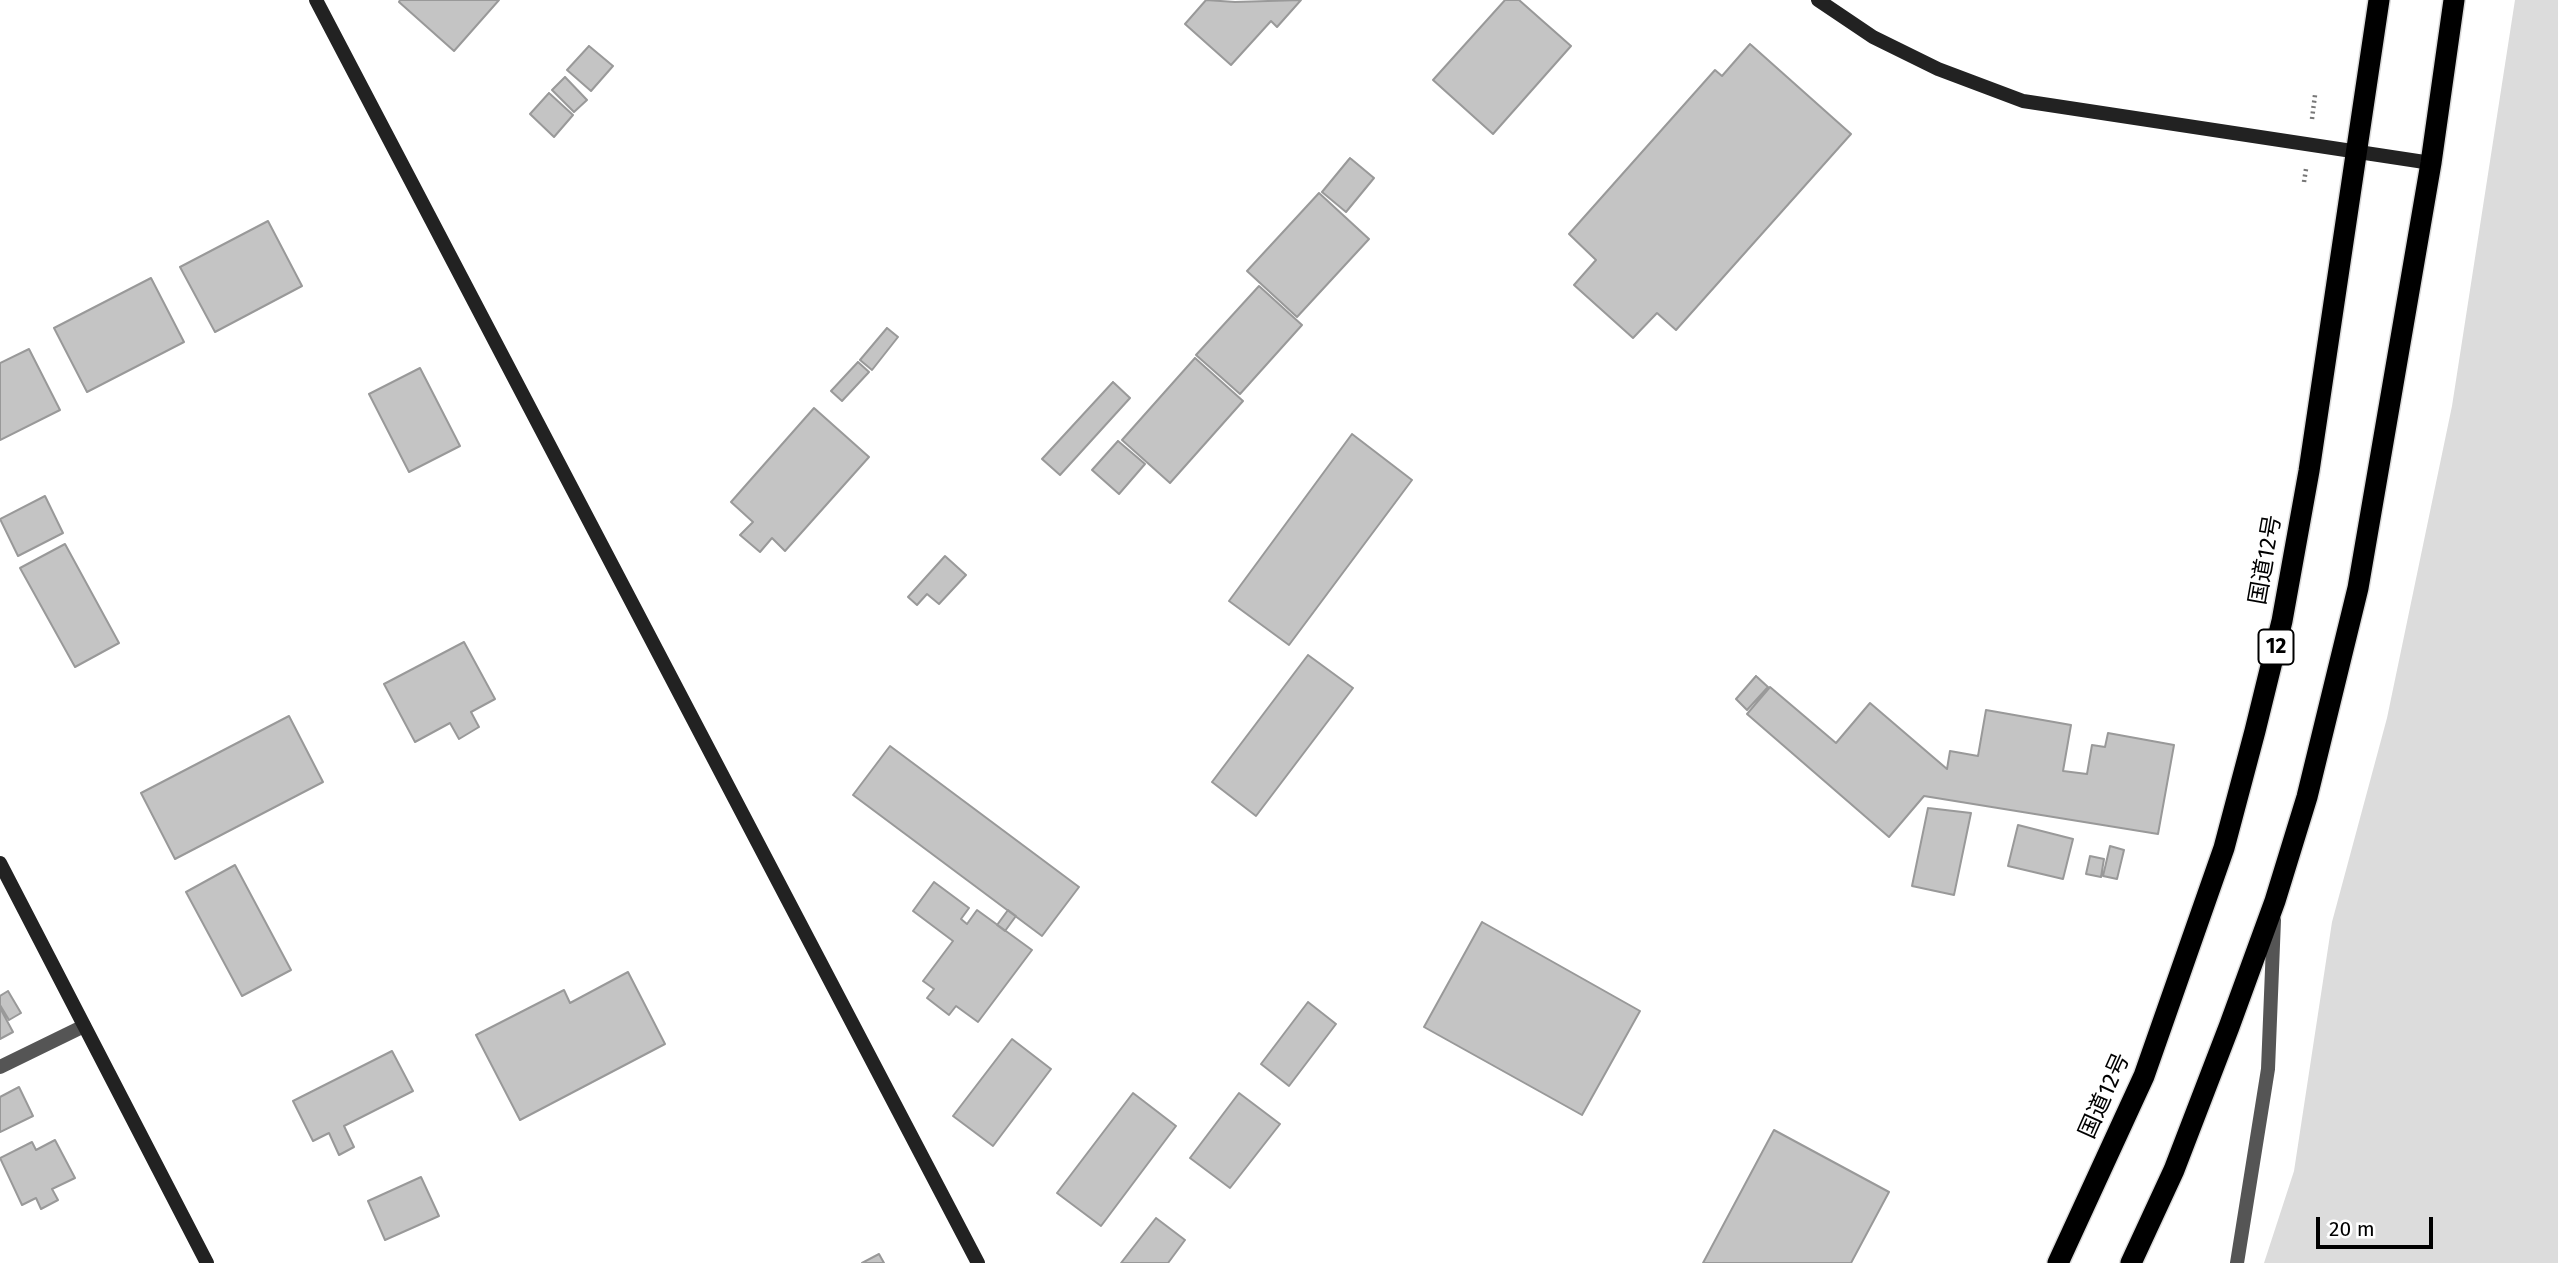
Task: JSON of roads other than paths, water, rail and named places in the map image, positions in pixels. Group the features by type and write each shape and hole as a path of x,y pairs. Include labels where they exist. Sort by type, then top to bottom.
{"highway":[{"name":"国道12号","path":"2058,1263 2144,1076 2224,848 2282,621 2309,471 2379,0"},
{"path":"2131,1263 2174,1170 2275,901 2307,797 2358,588 2431,163 2454,0"}],"street":[{"path":"316,0 978,1263"},
{"path":"1818,0 1873,37 1905,53 1938,69 2023,101 2431,163"},
{"path":"0,863 207,1263"},
{"path":"2237,1263 2267,1069 2275,901"},
{"path":"0,1067 83,1026"}]}
